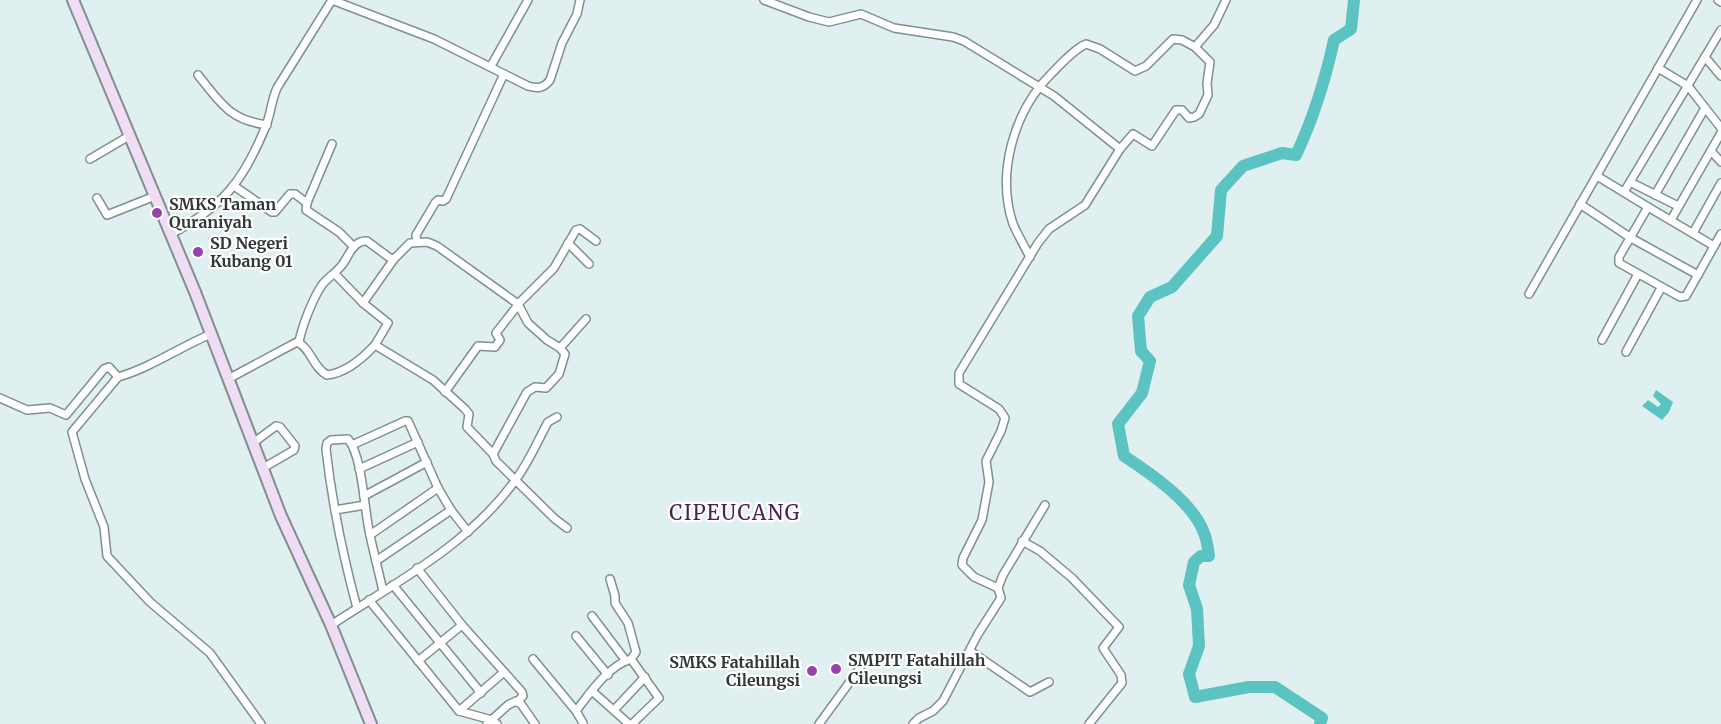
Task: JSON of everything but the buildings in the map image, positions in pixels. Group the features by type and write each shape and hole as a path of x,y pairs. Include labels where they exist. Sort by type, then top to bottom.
{"street":[{"path":"73,0 171,234 281,516 331,625 371,724"},
{"path":"171,234 209,212 234,186 267,125 272,98 277,88 332,0 434,39 528,86 538,88 547,85 552,75 562,43 577,14 580,0"},
{"path":"491,66 528,0"},
{"path":"764,0 820,21 835,22 861,14 894,28 958,38 980,49 1038,86 1119,149"},
{"path":"1195,46 1214,25 1226,0"},
{"path":"1529,294 1697,0"},
{"path":"1624,192 1721,30"},
{"path":"998,588 974,577 962,565 963,558 982,519 988,482 986,461 1005,418 999,409 963,387 958,379 964,363 1030,257 1038,243 1049,229 1085,205 1119,149 1133,134 1153,146 1167,122 1178,109 1189,118 1199,114 1208,95 1210,62 1195,46 1173,39 1146,66 1135,71 1086,44 1038,86 1016,128 1008,161 1010,210 1014,224 1030,257"},
{"path":"1705,57 1721,76"},
{"path":"1658,68 1688,86 1721,128"},
{"path":"417,242 416,235 435,203 438,200 445,200 504,74"},
{"path":"198,75 221,105 233,115 243,120 267,125"},
{"path":"1655,195 1705,108"},
{"path":"1671,220 1721,133"},
{"path":"90,159 129,136"},
{"path":"332,144 306,210 339,232 354,247"},
{"path":"1712,151 1721,162"},
{"path":"1597,176 1714,246"},
{"path":"1630,182 1678,206"},
{"path":"1693,233 1721,183"},
{"path":"234,186 272,212 275,212 290,194 295,194 308,203"},
{"path":"97,198 107,215 155,196"},
{"path":"1580,204 1631,238 1698,275"},
{"path":"1648,207 1619,257 1619,261 1661,288 1683,298 1721,234"},
{"path":"445,392 478,346 495,347 500,340 496,333 518,305 554,268 578,228 596,241"},
{"path":"299,342 306,319 322,285 335,274 354,247 360,242 367,241 394,259"},
{"path":"363,303 406,246 417,242 427,242 446,251 518,305 528,322 547,340 560,348 565,354 559,374 546,388 535,387 527,392 493,454"},
{"path":"568,243 589,264"},
{"path":"228,379 294,342 299,342 305,347 323,373 329,375 347,368 365,356 375,345 388,323 363,303 335,274"},
{"path":"1602,340 1638,274"},
{"path":"1626,352 1661,288"},
{"path":"560,348 586,319"},
{"path":"211,334 186,344 129,374 118,376 72,432 85,479 104,527 107,556 150,602 210,653 261,724"},
{"path":"375,345 433,380 469,414 467,427 493,454 496,461 567,528"},
{"path":"0,398 27,410 50,408 66,415 106,368 118,376"},
{"path":"331,625 468,532 500,501 516,480 548,422 557,417"},
{"path":"352,444 406,420 410,422 438,488 468,532"},
{"path":"253,443 276,426 280,427 295,446 294,450 263,468"},
{"path":"357,608 346,570 335,510 326,445 331,440 345,438 349,439 352,444 364,496 369,535 383,591"},
{"path":"359,470 418,441"},
{"path":"364,496 427,462"},
{"path":"369,535 438,488"},
{"path":"335,510 365,505"},
{"path":"913,724 933,711 943,701 1000,598 998,588 1022,541 1045,505"},
{"path":"376,561 451,510"},
{"path":"1022,541 1040,551 1072,578 1119,627 1103,648 1121,675 1122,683 1089,724"},
{"path":"369,600 459,711 492,723 508,705 518,702 523,694 462,625 417,568"},
{"path":"576,711 608,675 636,652 626,618 615,603 610,579"},
{"path":"393,585 481,693"},
{"path":"592,616 645,677 659,698 631,724 592,691"},
{"path":"418,661 462,625"},
{"path":"576,636 608,675"},
{"path":"970,651 1030,692 1049,682"},
{"path":"533,659 576,711 582,724"},
{"path":"819,724 860,668"},
{"path":"459,711 504,672"},
{"path":"614,710 645,677"},
{"path":"518,702 535,724"}],"water":[{"path":"1656,390 1673,402 1669,412 1662,420 1642,406 1648,400 1658,407 1661,404 1653,396"}],"waterway":[{"path":"1320,724 1322,718 1275,687 1249,687 1195,697 1189,674 1199,646 1197,609 1189,585 1194,562 1201,556 1209,556 1206,538 1191,510 1181,499 1124,456 1118,424 1142,393 1150,361 1141,351 1138,316 1150,297 1172,287 1217,236 1221,190 1243,166 1282,153 1296,155 1318,99 1334,40 1351,29 1354,0"}],"place":[{"name":"SMKS Taman Quraniyah","path":"157,213"},
{"name":"SD Negeri Kubang 01","path":"198,252"},
{"name":"SMPIT Fatahillah Cileungsi","path":"836,669"},
{"name":"SMKS Fatahillah Cileungsi","path":"812,671"}],"district":[{"name":"CIPEUCANG","path":"735,513"}]}
